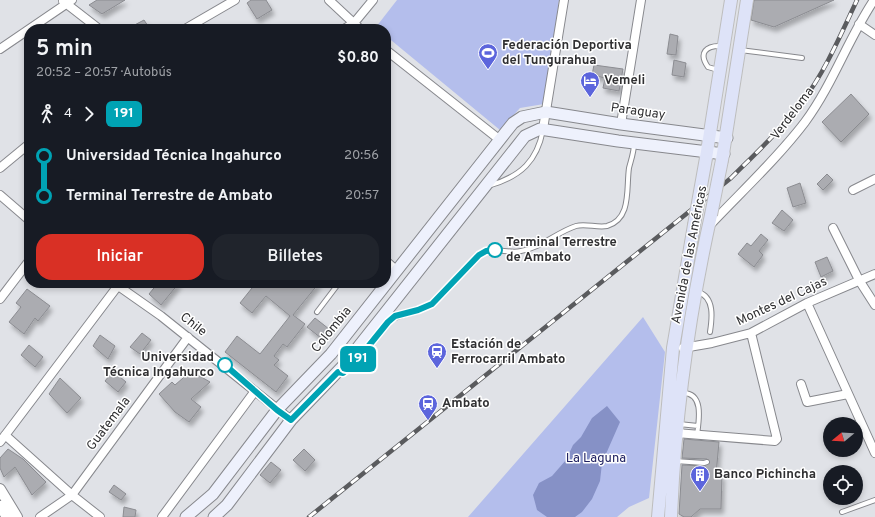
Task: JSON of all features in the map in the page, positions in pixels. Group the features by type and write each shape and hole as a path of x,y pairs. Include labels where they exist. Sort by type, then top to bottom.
{"main road":[{"name":"Avenida de las Américas","path":"658,517 673,348 694,224 711,136 731,0"},
{"name":"Avenida de las Américas","path":"671,517 676,429 695,291 727,138 746,0"},
{"name":"Paraguay","path":"546,112 621,124 727,138"},
{"name":"Colombia","path":"391,276 513,123 522,117 546,112"},
{"path":"214,517 227,505 291,420 338,372 525,136 543,129 723,157"},
{"name":"Colombia","path":"186,517 213,494 277,410 331,354 382,288"}],"street":[{"path":"194,24 235,0"},
{"path":"329,0 354,23 372,0"},
{"path":"543,129 564,0"},
{"path":"621,124 642,0"},
{"name":"Verdeloma","path":"710,221 805,122 824,94 859,24 874,0"},
{"path":"35,24 67,1 93,24"},
{"path":"859,24 875,35"},
{"path":"0,49 24,32"},
{"path":"391,54 500,140"},
{"path":"0,168 24,148"},
{"path":"853,190 875,179"},
{"path":"0,195 24,216"},
{"path":"833,228 875,305"},
{"path":"391,266 396,270"},
{"path":"0,299 24,268"},
{"name":"Montes del Cajas","path":"673,348 687,348 751,333 807,303 875,274"},
{"path":"100,517 3,439 115,288"},
{"name":"Chile","path":"123,288 188,337 291,420"},
{"path":"807,303 875,453"},
{"path":"676,429 707,438 775,441 777,439 751,333"},
{"name":"Guatemala","path":"40,517 72,495 188,337"},
{"path":"801,384 807,402 848,394"},
{"path":"162,517 255,392"},
{"path":"0,489 16,517"},
{"path":"0,506 7,517"}],"lane":[{"path":"720,70 708,67 704,62 704,54 707,48 712,46 724,46"},
{"path":"739,50 802,58"},
{"path":"486,186 497,183 525,169 539,147 543,129"},
{"path":"338,372 343,373 354,364 388,322 395,316 418,310 432,304 483,253 495,250 510,252 522,251 578,225 606,226 614,222 623,213 625,208 629,168 634,143"},
{"path":"317,312 335,288"},
{"path":"695,291 706,297 710,305 712,316 710,332"},
{"path":"681,394 691,394 695,398 698,407 697,435"},
{"path":"676,429 698,426"},
{"path":"673,461 704,464 707,462"},
{"path":"842,512 875,500"}],"green space":[{"name":"Federación Deportiva del Tungurahua","path":"397,0 559,0 544,104 520,108 500,130 391,40 391,24 378,24"},
{"name":"La Laguna","path":"643,317 665,352 649,498 629,507 617,517 468,517"}],"shaded area":[{"path":"607,406 620,422 602,463 600,481 592,499 582,512 575,517 547,517 537,510 533,495 539,483 552,476 566,460 573,445 581,437 592,418"}],"building":[{"path":"97,0 125,0 102,14 89,5"},
{"path":"251,0 266,0 272,10 257,19 247,3"},
{"path":"754,0 834,0 774,27 751,20"},
{"path":"144,20 147,24 136,24"},
{"path":"670,34 678,36 676,55 667,54"},
{"path":"674,60 686,63 684,77 672,75"},
{"path":"594,65 623,69 619,91 603,88 605,78 592,75"},
{"path":"851,94 869,114 841,142 822,122"},
{"path":"827,174 833,180 823,190 817,184"},
{"path":"800,183 806,203 793,207 787,188"},
{"path":"782,210 793,220 784,231 772,223"},
{"path":"761,234 768,240 759,251 763,255 754,267 738,254 747,243 751,246"},
{"path":"827,257 833,271 821,277 815,262"},
{"path":"154,288 175,288 161,305 149,294"},
{"path":"252,288 315,288 293,315 305,324 287,347 283,344 274,356 279,360 274,365 288,376 276,392 225,352 237,336 260,354 290,316 266,296 252,313 240,303"},
{"path":"27,289 50,306 38,321 35,318 24,334 9,322 21,307 16,303"},
{"path":"315,318 329,329 321,338 307,327"},
{"path":"142,333 151,340 140,354 130,347"},
{"path":"100,335 115,346 108,359 93,346"},
{"path":"29,345 43,357 35,367 21,355"},
{"path":"113,371 126,382 118,392 105,381"},
{"path":"191,371 210,382 191,399 201,407 189,422 175,412 159,394 172,382 175,385"},
{"path":"60,378 81,398 67,413 49,394"},
{"name":"Banco Pichincha","path":"684,439 719,442 716,475 722,475 721,509 700,509 691,517 684,517 679,514 682,465 704,466 710,462 707,459 682,458"},
{"path":"8,449 23,459 46,482 32,495 15,467 4,477 0,468 0,458"},
{"path":"304,449 315,460 305,471 293,460"},
{"path":"271,462 281,470 270,483 260,475"},
{"path":"114,485 126,494 121,500 109,492"},
{"path":"124,507 136,510 135,517 123,517"}],"railway":[{"path":"309,517 731,178 777,132 810,90 832,52 857,0"}],"bus line":[{"name":"191","path":"225,365 277,410 291,420 338,372 343,373 354,364 378,333 395,316 418,310 432,304 479,255 486,251 495,250"}],"place":[{"name":"Federación Deportiva del Tungurahua","path":"488,70"},
{"name":"Vemeli","path":"590,98"},
{"name":"Terminal Terrestre de Ambato","path":"495,250"},
{"name":"Universidad Técnica Ingahurco","path":"225,365"},
{"name":"Estación de Ferrocarril Ambato","path":"437,369"},
{"name":"Ambato","path":"428,421"},
{"name":"Banco Pichincha","path":"700,492"}]}
